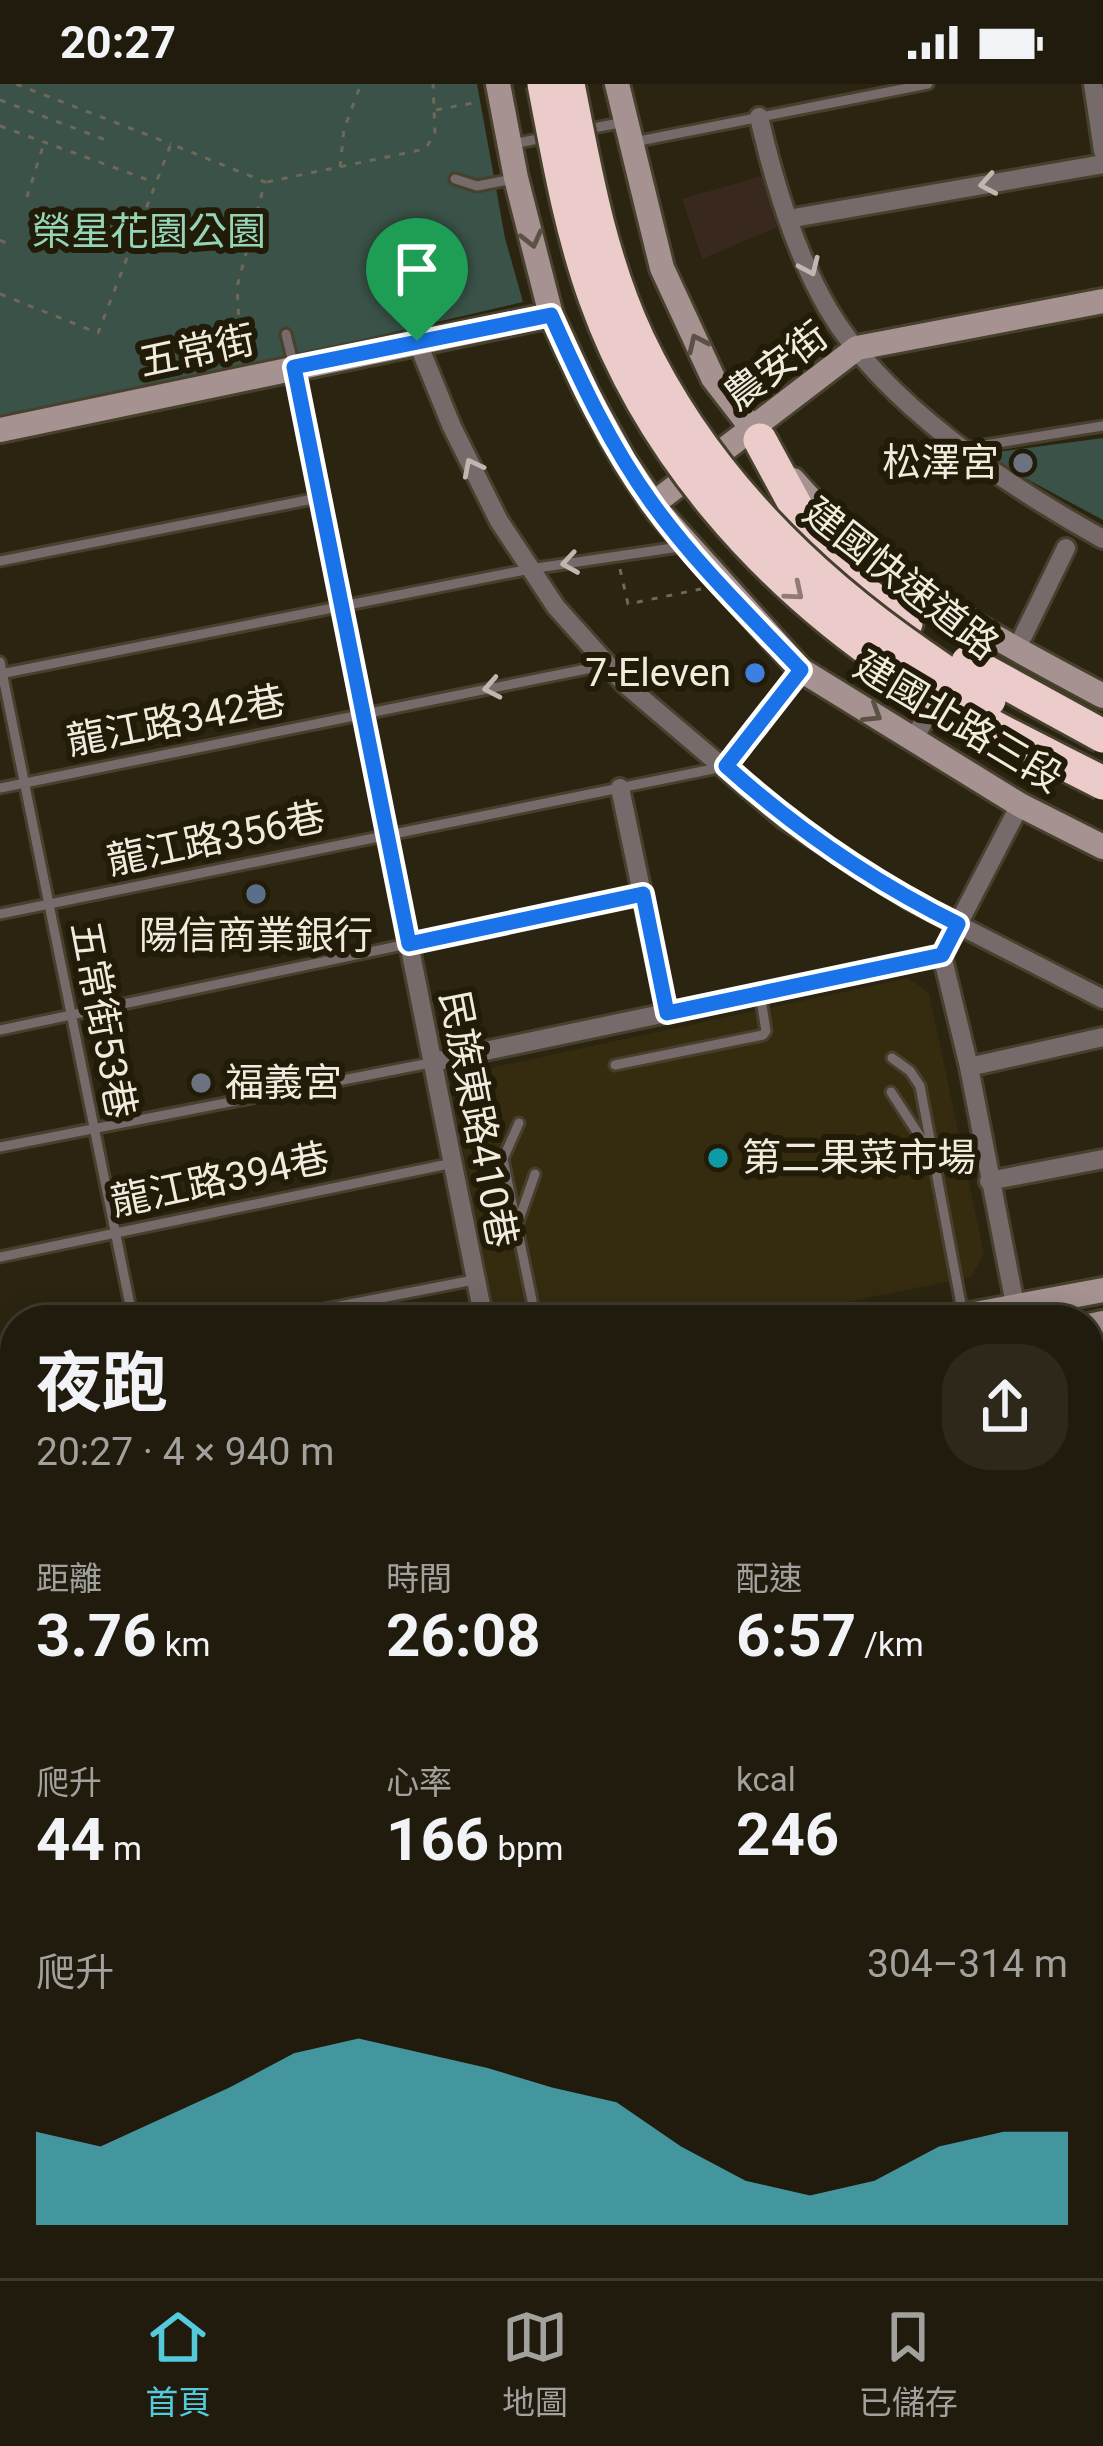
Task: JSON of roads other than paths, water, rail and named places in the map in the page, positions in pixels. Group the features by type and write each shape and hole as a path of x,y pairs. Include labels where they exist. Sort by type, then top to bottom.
{"highway":[{"name":"建國快速道路","path":"544,84 570,220 596,301 668,444 722,513 777,577 835,626 898,670 1103,783"},
{"name":"建國快速道路","path":"568,84 592,207 637,337 674,407 714,465 799,559 883,629 980,695 1103,758"},
{"path":"756,435 805,523 854,585 905,623 1103,736"}],"street":[{"name":"建國北路三段","path":"497,84 551,315 586,393 652,504 801,670 1020,805 1103,847"},
{"path":"617,84 662,268 713,378 756,435 829,522 884,567 1017,650 1103,696"},
{"path":"1093,84 1103,151"},
{"path":"759,117 788,219 829,309 857,348 961,448 1030,498 1103,539"},
{"path":"788,219 1103,164"},
{"name":"農安街","path":"652,504 756,435 857,348 1103,301"},
{"name":"五常街","path":"0,430 551,315"},
{"path":"417,341 499,521 556,607 607,665 785,820 908,899 1103,999"},
{"name":"民族東路410巷","path":"294,367 481,1305"},
{"path":"1023,636 1066,548"},
{"path":"726,766 801,670"},
{"path":"913,739 930,712"},
{"path":"620,788 667,1013"},
{"path":"1014,1305 969,1067 942,955 1020,805"},
{"path":"433,1062 942,955"},
{"path":"969,1067 1103,1036"},
{"path":"989,1180 1103,1159"},
{"path":"1046,1305 1103,1290"}],"lane":[{"path":"509,144 759,117 928,84"},
{"path":"455,179 477,186 516,178"},
{"path":"286,334 294,367"},
{"path":"961,448 1103,426"},
{"path":"0,561 320,498"},
{"path":"1,670 530,569 686,546"},
{"name":"龍江路342巷","path":"0,788 607,665"},
{"name":"五常街53巷","path":"1,670 131,1305"},
{"name":"龍江路356巷","path":"0,914 726,766"},
{"path":"0,1030 643,894"},
{"path":"615,1065 763,1035 760,993"},
{"path":"892,1058 920,1086 955,1305"},
{"path":"0,1147 433,1062"},
{"path":"891,1092 934,1160"},
{"path":"519,1124 502,1159 532,1305"},
{"name":"龍江路394巷","path":"0,1257 453,1163"},
{"path":"515,1231 536,1174"},
{"path":"345,1305 476,1280"}],"place":[{"name":"松澤宮","path":"1023,463"},
{"name":"7-Eleven","path":"755,673"},
{"name":"陽信商業銀行","path":"256,894"},
{"name":"福義宮","path":"201,1083"},
{"name":"第二果菜市場","path":"718,1158"}],"park label":[{"name":"榮星花園公園","path":"149,232"}]}
